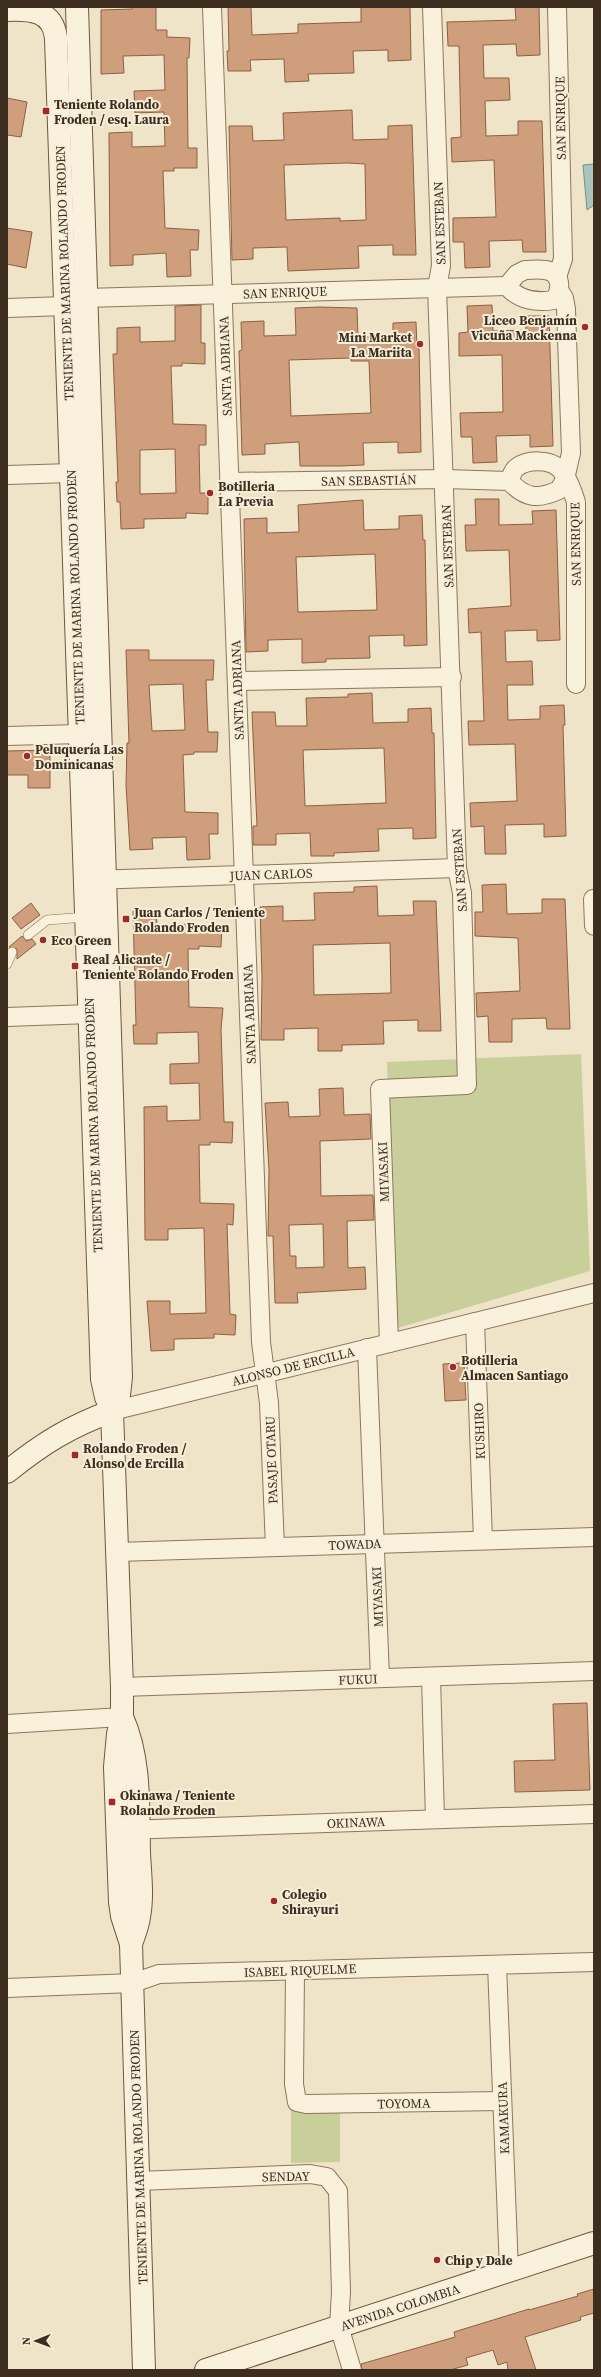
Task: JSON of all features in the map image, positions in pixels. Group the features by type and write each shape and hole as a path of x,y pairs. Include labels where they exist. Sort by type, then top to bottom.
{"street":[{"name":"TENIENTE DE MARINA ROLANDO FRODEN","path":"77,7 86,298 95,880 122,1377 119,1395 112,1411"},
{"name":"SANTA ADRIANA","path":"212,7 260,1342 265,1373"},
{"name":"SAN ESTEBAN","path":"432,7 441,266 437,287 452,676 457,868 462,893 467,1085"},
{"name":"SAN ENRIQUE","path":"557,7 563,259 558,283"},
{"name":"TENIENTE DE MARINA ROLANDO FRODEN","path":"7,10 26,9 40,12 50,21 56,32 80,734 95,880 86,917 102,1379 106,1397 112,1411 122,1687 122,1717 117,1742 115,1767 117,1831 120,1902 122,1916 131,1944 133,1983 144,2370"},
{"path":"558,283 554,300 548,301 519,298 507,286 517,274 525,270 546,270 558,283 564,298 566,308 572,438 571,453 565,479 559,490 549,495 531,497 519,492 509,481 515,468 526,462 537,461 551,464 560,469 565,479"},
{"name":"SAN ENRIQUE","path":"7,308 65,306 86,298 507,286"},
{"path":"7,475 71,473"},
{"name":"SAN SEBASTIÁN","path":"230,482 445,478 509,481"},
{"name":"SAN ENRIQUE","path":"565,479 572,488 576,502 576,684"},
{"path":"237,681 452,676"},
{"path":"7,736 80,734"},
{"name":"JUAN CARLOS","path":"95,880 457,868"},
{"path":"593,899 594,926"},
{"path":"7,1017 90,1014"},
{"name":"MIYASAKI","path":"389,1343 380,1089 467,1085"},
{"name":"ALONSO DE ERCILLA","path":"7,1472 53,1437 112,1411 594,1292"},
{"name":"KUSHIRO","path":"475,1322 483,1540"},
{"name":"MIYASAKI","path":"367,1348 376,1544 380,1678"},
{"name":"PASAJE OTARU","path":"265,1373 269,1403 275,1547"},
{"name":"TOWADA","path":"117,1552 594,1537"},
{"name":"FUKUI","path":"122,1687 594,1672"},
{"path":"431,1677 435,1819"},
{"name":"TENIENTE DE MARINA ROLANDO FRODEN","path":"122,1717 129,1733 133,1749 141,1903 139,1918 131,1944"},
{"path":"7,1724 122,1717"},
{"name":"OKINAWA","path":"117,1831 138,1829 594,1814"},
{"name":"ISABEL RIQUELME","path":"7,1988 133,1983 159,1974 594,1962"},
{"name":"KAMAKURA","path":"497,1965 509,2271"},
{"name":"TOYOMA","path":"295,1970 294,2084 297,2102 306,2104 502,2101"},
{"name":"SENDAY","path":"139,2180 310,2174 327,2178 338,2191 341,2292 339,2326 352,2370"},
{"name":"AVENIDA COLOMBIA","path":"206,2370 235,2365 339,2326 594,2243"}],"lane":[{"path":"28,935 47,920 86,917"},
{"path":"7,964 12,952"}],"green space":[{"path":"581,1054 590,1271 398,1328 387,1062"},
{"path":"291,2104 340,2104 340,2162 291,2163"}],"water":[{"path":"594,164 594,205 587,210 583,165"}],"building":[{"path":"132,7 156,7 156,30 167,30 167,37 190,38 189,58 187,58 188,148 197,148 197,168 174,168 174,171 163,171 165,228 199,230 198,250 190,250 191,276 167,277 166,253 133,255 133,265 110,266 109,133 132,132 132,147 165,146 164,112 135,113 134,91 165,90 164,55 123,56 124,73 101,74 101,10 132,9"},
{"path":"228,7 251,7 252,35 298,33 298,24 361,22 361,7 410,7 411,60 388,61 388,50 353,51 354,73 308,74 309,81 285,82 284,59 250,60 251,71 228,71"},
{"path":"515,7 539,7 540,55 517,56 516,44 483,45 484,78 509,78 510,100 485,101 486,136 518,135 518,121 542,121 546,252 523,252 522,240 489,241 490,267 465,268 464,242 453,242 453,218 496,217 494,160 452,162 451,138 461,137 459,46 448,46 447,22 516,20"},
{"path":"7,98 27,102 21,137 7,135"},
{"path":"352,110 353,140 388,139 388,126 412,125 416,255 393,255 393,245 358,246 359,268 288,271 287,247 253,248 253,259 232,260 229,126 252,126 253,141 284,140 283,113","holes":["347,163 365,164 366,220 340,221 340,218 286,220 284,165"]},
{"path":"7,228 32,232 26,268 7,264"},
{"path":"201,305 201,343 205,343 205,364 182,363 182,366 171,366 173,424 206,425 206,445 199,445 200,493 208,493 208,514 186,513 186,518 144,519 144,528 121,529 120,502 117,502 116,482 118,482 113,354 117,354 117,328 140,327 140,342 175,341 175,306","holes":["175,449 176,493 140,494 140,450"]},
{"path":"492,305 493,331 526,330 525,316 549,316 553,446 530,447 530,435 496,436 497,462 473,463 472,437 461,437 460,413 503,412 502,355 459,356 459,333 468,332 467,306"},
{"path":"295,308 357,308 358,337 393,336 393,323 416,322 417,347 419,347 421,452 398,453 398,442 363,443 364,465 340,466 300,466 299,442 265,444 265,454 242,455 239,351 242,350 241,322 264,321 264,336 296,335","holes":["351,358 351,361 369,361 371,413 291,416 289,360"]},
{"path":"475,499 499,499 499,525 533,524 532,511 556,510 560,640 537,641 537,630 505,631 506,662 532,661 533,685 507,685 508,720 540,719 540,706 564,705 565,725 563,725 566,836 544,837 544,824 505,825 506,854 485,854 484,826 471,827 470,803 517,801 515,744 469,745 468,721 484,721 481,632 469,633 468,609 511,606 509,550 466,551 465,525 476,525"},
{"path":"363,500 364,530 399,529 399,516 422,515 423,540 425,540 427,645 404,646 404,635 369,636 370,658 326,659 326,662 302,663 302,639 268,640 268,651 246,652 244,519 267,518 267,533 299,532 298,505","holes":["375,554 377,610 298,612 296,557"]},
{"path":"126,650 149,650 149,660 214,660 213,680 206,680 208,732 218,732 217,752 194,752 194,754 183,755 185,812 218,813 218,834 209,834 210,859 187,860 186,837 152,838 153,849 130,850 126,785 127,743 129,743","holes":["183,684 185,730 152,731 149,685"]},
{"path":"372,693 373,723 408,722 408,709 431,708 432,733 434,733 436,838 413,839 413,828 378,829 379,851 334,853 334,856 311,856 310,833 276,834 276,845 253,845 253,826 257,826 252,712 275,712 276,726 307,726 306,698 348,697 348,694","holes":["384,748 386,803 305,806 303,750"]},
{"path":"50,750 50,788 28,788 28,775 7,775 7,751"},
{"path":"506,884 507,914 542,913 542,899 565,899 570,1029 547,1029 546,1018 512,1019 512,1042 489,1042 488,1016 477,1017 476,993 520,991 518,938 475,936 475,912 483,912 482,885"},
{"path":"377,886 378,916 414,915 413,901 436,901 441,1031 418,1031 418,1020 383,1021 384,1044 342,1045 342,1051 318,1051 318,1028 284,1029 284,1040 261,1040 262,978 260,907 283,906 283,921 315,920 314,893 354,892 354,887","holes":["390,943 391,993 314,995 313,945"]},
{"path":"31,903 40,915 21,929 12,918"},
{"path":"133,911 156,911 157,925 198,924 198,926 222,926 221,947 199,946 199,949 188,949 189,1007 223,1008 221,1029 224,1122 233,1122 232,1143 210,1142 210,1145 199,1145 200,1203 234,1204 233,1225 227,1224 230,1314 236,1315 235,1335 214,1334 214,1338 174,1339 174,1350 151,1351 147,1301 170,1301 170,1314 206,1313 204,1228 168,1229 168,1240 145,1240 144,1107 167,1106 167,1121 200,1120 199,1083 170,1084 170,1064 199,1063 198,1032 157,1033 157,1044 134,1044 133,1025 136,1025"},
{"path":"22,936 26,941 32,939 36,944 17,959 17,949 9,947"},
{"path":"343,1088 344,1115 370,1114 371,1139 320,1141 321,1196 373,1195 374,1220 347,1221 348,1268 365,1267 366,1289 297,1293 298,1303 275,1303 273,1236 268,1236 269,1170 265,1103 288,1102 289,1117 320,1116 319,1089","holes":["323,1224 324,1267 296,1268 296,1256 290,1256 289,1225"]},
{"path":"464,1363 466,1400 445,1401 443,1364"},
{"path":"587,1703 590,1790 515,1792 514,1761 555,1760 553,1704"},
{"path":"594,2289 594,2313 580,2317 581,2320 525,2337 536,2370 508,2370 507,2362 498,2365 493,2350 466,2358 468,2365 450,2370 362,2370 361,2364 455,2337 454,2332 578,2296 577,2294"}],"place":[{"name":"Teniente Rolando Froden / esq. Laura","path":"46,111"},
{"name":"Liceo Benjamín Vicuña Mackenna","path":"585,327"},
{"name":"Mini Market La Mariita","path":"420,344"},
{"name":"Botilleria La Previa","path":"210,493"},
{"name":"Peluquería Las Dominicanas","path":"27,756"},
{"name":"Juan Carlos / Teniente Rolando Froden","path":"126,919"},
{"name":"Eco Green","path":"43,940"},
{"name":"Real Alicante / Teniente Rolando Froden","path":"75,966"},
{"name":"Botilleria Almacen Santiago","path":"453,1367"},
{"name":"Rolando Froden / Alonso de Ercilla","path":"75,1455"},
{"name":"Okinawa / Teniente Rolando Froden","path":"112,1802"},
{"name":"Colegio Shirayuri","path":"274,1901"},
{"name":"Chip y Dale","path":"437,2260"}]}
